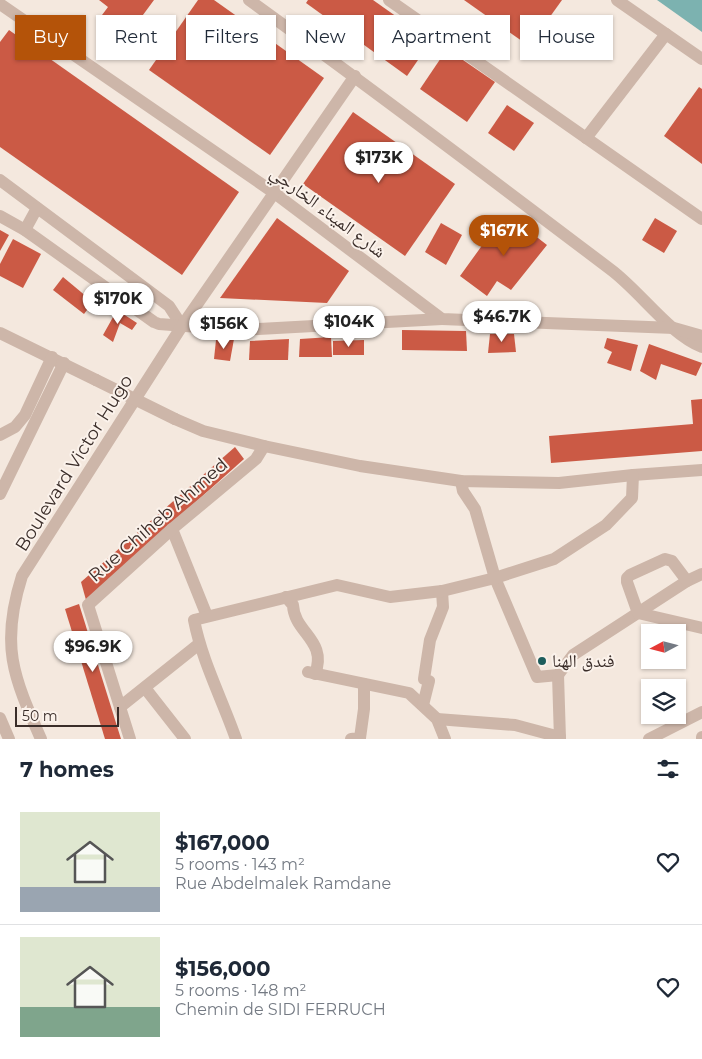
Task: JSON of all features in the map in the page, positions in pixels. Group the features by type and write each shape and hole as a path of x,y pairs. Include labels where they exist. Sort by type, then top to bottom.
{"street":[{"path":"249,0 355,76 621,276 674,328 690,341 702,347"},
{"path":"389,0 702,219"},
{"path":"618,0 702,60"},
{"name":"شارع الميناء الخارجي","path":"3,6 274,192 442,319"},
{"path":"586,138 666,34"},
{"name":"Boulevard Victor Hugo","path":"41,739 16,683 10,662 9,618 14,596 26,570 182,326 355,76"},
{"path":"0,180 169,306 182,326"},
{"path":"25,230 37,208"},
{"path":"0,216 25,230 154,322 238,330 442,319 674,328 702,336"},
{"path":"0,334 52,357 175,419 203,431 360,466 461,481 559,483 702,470"},
{"path":"0,435 15,427 25,416 52,357"},
{"path":"0,494 64,363"},
{"name":"Rue Chiheb Ahmed","path":"130,739 88,605 172,529 256,459 264,446"},
{"path":"236,739 199,644 194,620 337,585 390,597 442,591 527,569 554,559 606,525 632,498 633,475"},
{"path":"461,481 463,491 476,509 495,578 537,677 558,675"},
{"path":"172,529 207,616"},
{"path":"638,612 627,582 627,578 630,575 666,558 672,561 687,580"},
{"path":"437,719 516,725 560,738 558,675 573,656 687,580 702,574"},
{"path":"423,705 429,680 424,679 430,640 443,607 442,591"},
{"path":"286,598 293,605 293,615 317,647 318,666 311,673 409,693 437,719 445,739"},
{"path":"638,612 702,628"},
{"path":"120,707 199,644"},
{"path":"351,739 360,738 364,709 364,684"},
{"path":"144,688 185,739"},
{"path":"649,739 702,712"},
{"path":"0,718 5,736"}],"water":[{"path":"657,0 702,0 702,32"}],"building":[{"path":"99,0 154,0 143,15 102,15 108,7"},
{"path":"198,0 214,0 235,15 188,15"},
{"path":"308,0 373,0 394,15 374,15 374,52 364,45 364,15 323,15 306,3"},
{"path":"464,0 562,0 551,15 520,15 520,40 510,33 510,15 485,15"},
{"path":"186,17 186,60 276,60 276,44 286,51 286,60 299,60 324,78 270,155 149,70 156,60 176,60 176,31"},
{"path":"9,30 15,34 15,60 52,60 239,192 182,275 0,147 0,42"},
{"path":"385,60 418,60 407,76"},
{"path":"440,60 463,60 495,82 467,122 420,89"},
{"path":"699,87 702,89 702,164 664,136"},
{"path":"507,105 534,123 514,151 488,133"},
{"path":"353,112 455,184 405,256 303,184"},
{"path":"511,217 547,245 511,290 497,281 487,296 460,276 499,222"},
{"path":"277,218 349,271 327,303 220,298"},
{"path":"655,218 677,231 664,253 642,240"},
{"path":"441,223 462,235 446,265 425,252"},
{"path":"0,230 9,235 0,251"},
{"path":"13,239 41,254 23,288 0,276 0,264"},
{"path":"63,277 93,302 84,314 53,290"},
{"path":"117,310 137,323 132,330 120,323 113,342 103,335"},
{"path":"402,330 466,331 467,351 402,350"},
{"path":"490,334 514,334 516,352 488,353"},
{"path":"331,337 332,357 299,357 300,339"},
{"path":"607,338 638,345 631,371 607,363 612,352 604,348"},
{"path":"234,339 230,361 214,359 216,340"},
{"path":"289,339 288,360 249,360 250,341"},
{"path":"364,340 364,355 333,355 333,341"},
{"path":"649,344 702,363 696,376 661,364 656,380 640,371"},
{"path":"702,399 702,451 551,463 549,436 693,424 691,400"},
{"path":"235,447 244,459 86,600 81,582"},
{"path":"79,604 121,739 105,739 65,609"}],"place":[{"name":"فندق الهنا","path":"542,661"}]}
